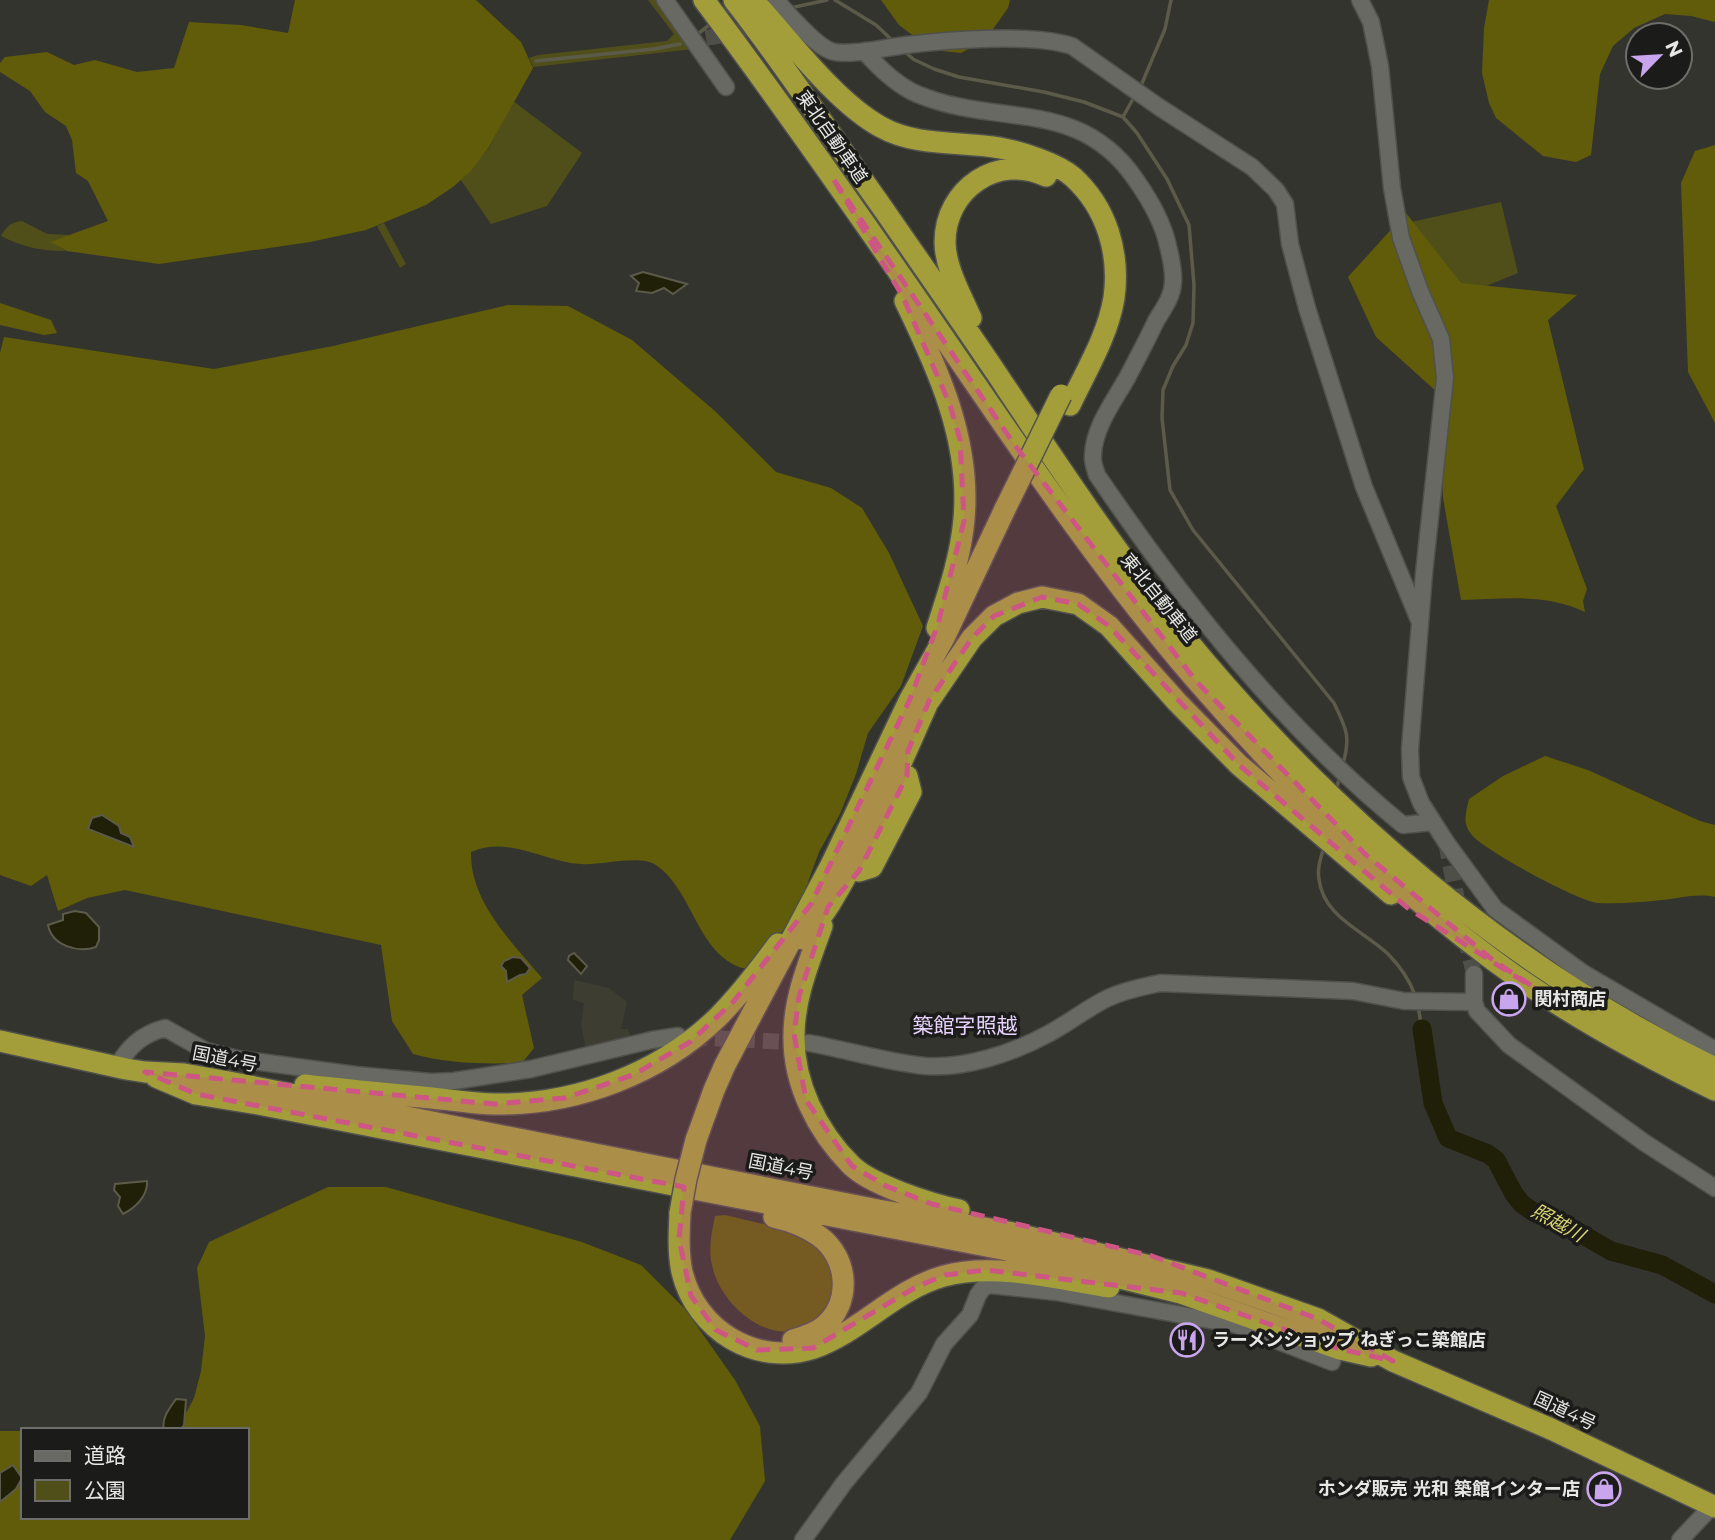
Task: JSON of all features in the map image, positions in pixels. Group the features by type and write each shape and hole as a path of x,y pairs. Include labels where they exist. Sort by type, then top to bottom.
{"highway":[{"name":"東北自動車道","path":"704,0 834,180 1014,444 1111,575 1196,681 1316,821"},
{"name":"東北自動車道","path":"734,0 807,97 1076,491 1185,638 1240,701 1325,790 1408,866 1465,911 1541,967 1628,1021 1715,1068"},
{"path":"753,0 848,102 881,127 919,140 1000,148 1039,159 1072,176 1094,200 1107,225 1116,260 1114,298 1098,346 1065,400"},
{"path":"993,368 952,274 944,244 946,225 962,192 975,181 1009,168 1024,169 1055,180 1077,198 1093,222 1103,253 1104,286 1099,308 1065,400 919,700 873,774 799,996 794,1034 796,1065 806,1100 825,1133 852,1166 886,1186 932,1204 1152,1256 1208,1280"},
{"path":"229,1082 266,1082 494,1104 565,1098 600,1088 633,1075 690,1042 748,985 778,943 833,890 907,775 908,751 919,700 964,521 965,483 960,440 929,351 903,297 834,180"},
{"path":"919,700 995,615 1018,603 1042,597 1078,604 1109,626 1177,702 1239,765 1316,821 1409,909 1493,965 1626,1045 1715,1090"},
{"path":"717,1194 740,1208 798,1223 821,1238 834,1253 843,1270 844,1294 836,1313 822,1327 810,1335 792,1340 771,1340 733,1327 716,1312 698,1282 686,1214 686,1179 703,1142 714,1090 725,1065 871,829 908,751"},
{"name":"国道4号","path":"0,1041 117,1067 229,1082 866,1207 1008,1232 1208,1280 1260,1317"},
{"name":"国道4号","path":"145,1072 196,1094 1007,1250 1181,1293 1260,1317 1340,1349 1393,1361 1551,1429 1714,1506"},
{"path":"686,1214 679,1239 682,1272 691,1296 701,1314 716,1330 738,1344 757,1350 785,1353 813,1348 844,1334 890,1301 945,1275 986,1270 1138,1291 1181,1293"}],"street":[{"path":"665,0 701,41 726,88"},
{"path":"1360,0 1371,22 1380,66 1392,188 1401,239 1441,339 1445,378 1419,620 1410,749 1411,777 1421,803 1433,822 1495,909 1583,972 1715,1050"},
{"path":"784,13 831,51 864,51 907,44 1010,39 1059,41 1072,46 1125,85 1252,167 1276,190 1285,204 1290,244 1307,308 1360,475 1419,620"},
{"path":"864,51 882,70 915,93 938,101 1079,129 1120,158 1140,185 1168,244 1173,282 1168,302 1108,410 1096,438 1092,456 1097,475 1190,605 1330,762 1403,825 1433,822"},
{"path":"1474,974 1474,1002 1484,1021 1509,1045 1645,1143 1715,1188"},
{"path":"809,1043 898,1062 927,1066 956,1065 1019,1047 1048,1035 1106,999 1132,988 1160,983 1353,991 1404,1001 1474,1002"},
{"path":"117,1067 126,1051 150,1032 165,1028 206,1051 238,1059 431,1082 531,1069 678,1036"},
{"path":"803,1540 844,1483 919,1393 944,1344 970,1315 978,1295 990,1285 1056,1292 1237,1325 1260,1317 1332,1362"},
{"path":"1680,1540 1714,1506"}],"highlighted area":[{"path":"834,180 1014,444 1196,681 1365,854 1494,961 1561,1005 1409,909 1239,765 1109,626 1078,604 1042,597 994,616 972,638 929,701 908,751 907,776 859,871 828,907 799,996 794,1034 806,1100 852,1166 886,1186 932,1204 1152,1256 1318,1319 1393,1361 1340,1349 1181,1293 986,1270 945,1275 916,1287 813,1348 757,1350 716,1330 691,1296 679,1239 684,1187 196,1094 145,1072 494,1104 565,1098 633,1075 690,1042 733,1002 811,904 910,699 938,624 964,521 960,440 950,405 903,297"}],"shaded area":[{"path":"295,0 476,0 521,42 533,68 489,147 470,172 426,205 366,230 310,242 159,264 67,251 50,242 108,221 88,181 76,173 72,140 66,126 45,112 30,91 0,72 0,63 5,57 47,52 74,65 95,60 137,72 174,68 189,22 241,25 288,33"},
{"path":"881,0 1010,0 1008,8 986,39 961,53 932,50 899,25"},
{"path":"1489,0 1715,0 1715,22 1691,16 1665,14 1650,21 1624,21 1624,37 1613,46 1600,74 1591,155 1576,162 1543,156 1496,118 1489,103 1482,73 1484,28"},
{"path":"1715,145 1715,423 1688,372 1681,183 1695,151"},
{"path":"1406,213 1461,283 1577,295 1548,320 1584,469 1556,506 1587,589 1583,601 1585,612 1540,600 1461,600 1443,498 1438,393 1376,337 1348,277"},
{"path":"643,272 687,284 673,294 664,288 652,293 636,291 639,283 631,276"},
{"path":"0,303 51,320 57,333 44,335 0,325"},
{"path":"508,305 568,306 632,340 716,412 776,472 831,488 862,508 889,553 923,626 901,686 868,733 840,814 819,852 808,882 798,935 766,968 742,968 725,959 713,947 679,889 656,865 649,862 630,860 581,864 499,846 471,852 477,888 485,904 506,935 542,978 522,995 534,1048 522,1063 467,1063 413,1054 392,1021 381,945 125,890 87,898 58,911 47,875 31,886 0,875 0,353 4,337 214,369 333,346"},
{"path":"1545,756 1588,770 1700,821 1715,825 1715,897 1598,903 1552,885 1479,841 1466,826 1469,799 1503,776"},
{"path":"102,815 119,826 121,833 130,837 134,847 88,829 92,818"},
{"path":"75,911 86,913 99,927 96,947 81,949 67,946 60,943 50,932 48,925 63,920 63,914"},
{"path":"574,953 587,966 581,974 568,960"},
{"path":"513,957 521,958 530,968 526,974 507,982 506,971 501,966 504,961"},
{"path":"574,980 609,988 627,1002 621,1029 628,1029 632,1041 587,1053 581,1025 584,1003 573,1000"},
{"path":"147,1181 140,1201 123,1214 118,1206 120,1197 114,1190 115,1184"},
{"path":"328,1187 386,1187 582,1242 641,1265 685,1309 735,1380 760,1426 765,1481 730,1540 0,1540 0,1431 21,1431 21,1519 248,1519 248,1428 178,1428 194,1398 201,1371 205,1336 197,1268 209,1242"},
{"path":"725,1215 806,1234 821,1250 835,1272 837,1293 818,1319 802,1329 785,1332 769,1329 738,1310 717,1281 711,1259 715,1216"},
{"path":"176,1399 186,1400 182,1428 164,1428"},
{"path":"13,1465 21,1480 16,1489 0,1502 0,1473"}],"green space":[{"path":"648,0 660,0 693,49 533,67 529,58 538,55 667,41 674,34"},
{"path":"513,101 582,153 547,206 491,224 461,180 489,148"},
{"path":"1501,202 1518,273 1440,305 1407,223"},
{"path":"22,221 47,234 70,235 51,242 66,251 32,248 1,236 9,226"},
{"path":"384,223 406,264 400,268 377,226"}],"waterway":[{"path":"790,8 827,0"},
{"path":"835,0 876,25 893,41"},
{"path":"1140,88 1165,29 1171,0"},
{"path":"699,33 708,26"},
{"path":"536,61 680,44"},
{"path":"904,51 913,59 934,69 959,77 1044,92 1084,102 1123,117 1137,133 1167,179 1189,225 1194,285 1193,323 1186,345 1163,390 1162,418 1170,490 1193,530 1334,703 1346,732 1347,746 1343,764"},
{"path":"1123,117 1134,97"},
{"path":"1336,791 1340,775"},
{"path":"1324,847 1319,875 1322,892 1328,904 1346,922 1393,959 1401,968 1415,995"},
{"path":"1418,1006 1422,1029"},
{"name":"照越川","path":"1422,1029 1433,1103 1448,1138 1488,1154 1496,1160 1514,1194 1535,1213 1566,1225 1611,1251 1662,1265 1715,1294"}],"tunnel":[{"path":"706,38 765,27"},
{"path":"1446,842 1459,911"},
{"path":"1465,936 1474,974"},
{"path":"691,1037 805,1043"}],"place":[{"name":"関村商店","path":"1509,999"},
{"name":"ラーメンショップ ねぎっこ築館店","path":"1187,1340"},
{"name":"ホンダ販売 光和 築館インター店","path":"1604,1489"}],"district":[{"name":"築館字照越","path":"965,1025"}]}
